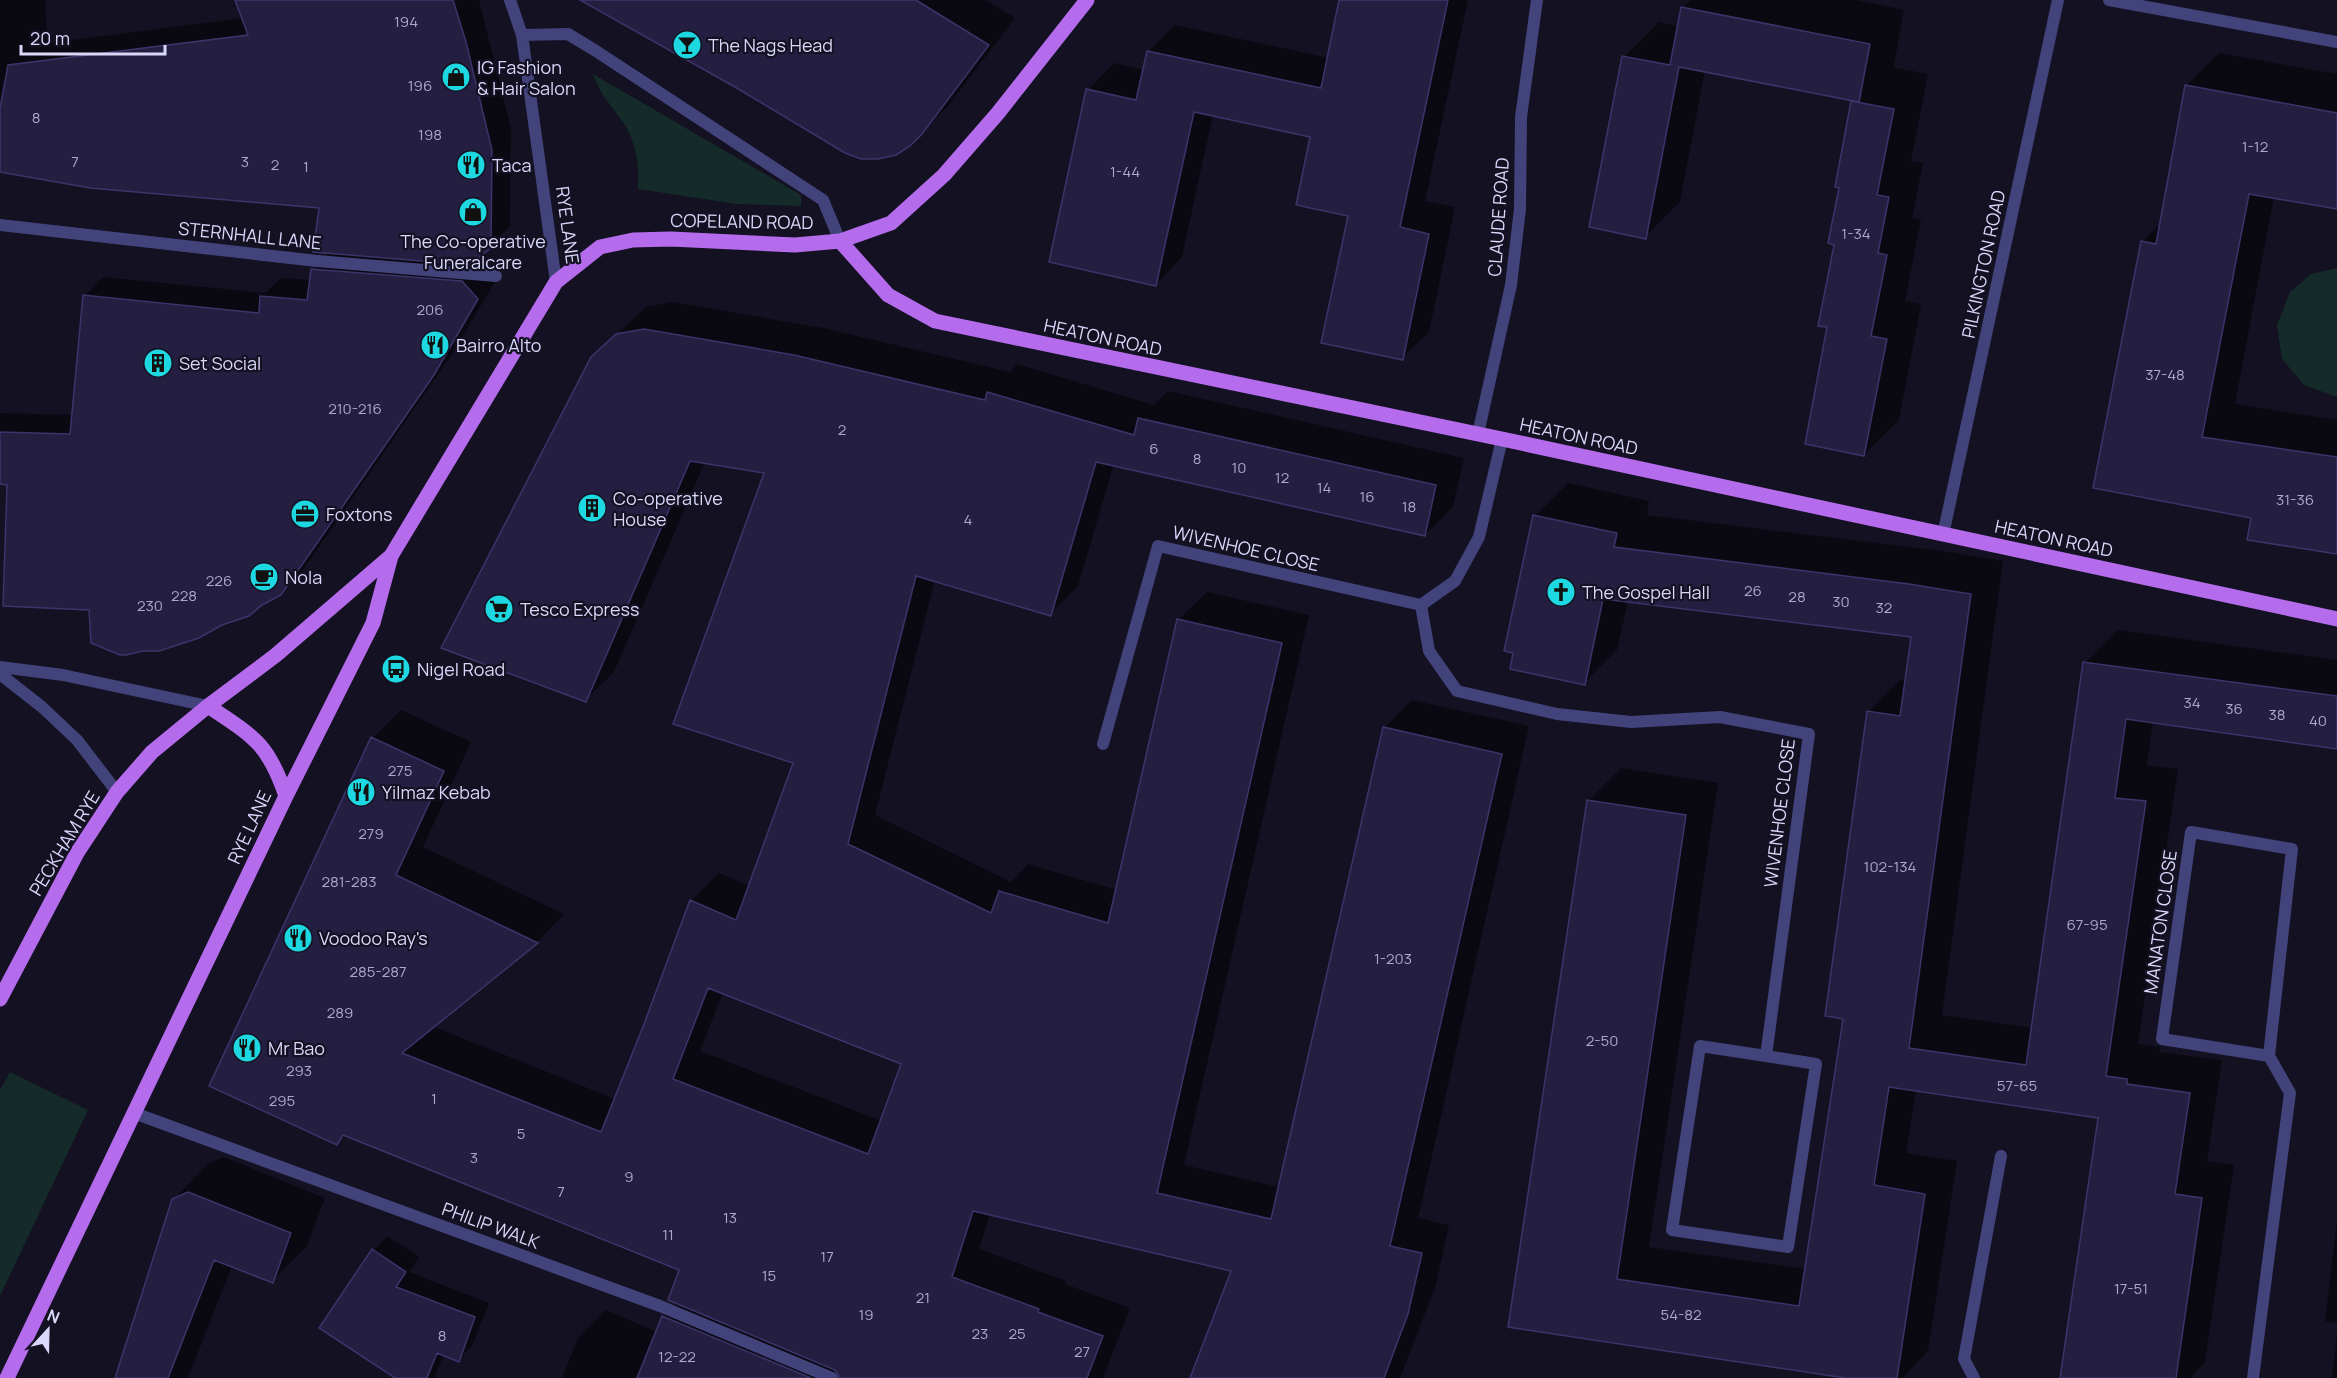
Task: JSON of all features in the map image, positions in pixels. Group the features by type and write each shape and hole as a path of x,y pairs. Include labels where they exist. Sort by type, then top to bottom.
{"main road":[{"name":"COPELAND ROAD","path":"556,282 600,247 633,240 671,238 795,245 840,241 891,223 944,175 998,113 1087,0"},
{"name":"HEATON ROAD","path":"840,241 888,295 935,321 1502,439 2337,619"},
{"name":"RYE LANE","path":"134,1113 286,796 373,623 391,556 556,282"},
{"name":"RYE LANE","path":"117,792 152,752 276,655 391,556"},
{"path":"208,706 263,746 276,767 286,796"},
{"name":"PECKHAM RYE","path":"0,999 77,853 117,792"},
{"path":"6,1378 134,1113"}],"street":[{"name":"RYE LANE","path":"510,0 522,35 556,282"},
{"name":"CLAUDE ROAD","path":"1478,435 1511,285 1520,209 1521,117 1537,0"},
{"name":"PILKINGTON ROAD","path":"1943,535 2058,0"},
{"path":"2109,0 2337,42"},
{"path":"522,35 568,34 596,51 823,200 840,241"},
{"name":"STERNHALL LANE","path":"0,225 318,261 496,276"},
{"path":"1421,605 1455,581 1479,537 1502,439"},
{"name":"WIVENHOE CLOSE","path":"1104,744 1158,546 1421,605 1429,651 1457,691 1557,714 1631,722 1720,717 1809,734 1766,1056"},
{"path":"0,667 63,675 208,706"},
{"name":"PECKHAM RYE","path":"0,674 42,707 76,740 117,792"},
{"name":"MANATON CLOSE","path":"2191,832 2292,849 2269,1056 2162,1039 2191,832"},
{"path":"1700,1046 1766,1056 1816,1064 1788,1247 1672,1230 1700,1046"},
{"path":"2253,1378 2290,1093 2269,1056"},
{"name":"PHILIP WALK","path":"134,1113 660,1306 832,1378"},
{"path":"1974,1378 1964,1359 2001,1156"}],"green space":[{"path":"593,74 801,195 801,206 737,204 638,189 637,162 631,137 602,93"},
{"path":"2337,268 2337,396 2334,396 2304,385 2282,359 2277,325 2290,292 2311,274"},
{"path":"10,1072 88,1110 0,1296 0,1090"}],"building":[{"path":"235,0 453,0 466,42 492,150 491,248 469,265 313,252 319,208 90,188 0,172 0,108 8,65 248,35"},
{"path":"580,0 916,0 989,45 922,134 910,146 896,155 878,159 861,159 845,153 735,87"},
{"path":"1339,0 1448,0 1400,227 1429,234 1403,360 1321,343 1348,216 1296,205 1310,137 1194,112 1156,286 1049,262 1086,89 1136,100 1147,51 1321,88"},
{"path":"1681,7 1870,44 1859,102 1679,67 1646,239 1589,227 1622,56 1670,65"},
{"path":"2185,85 2337,113 2337,209 2249,194 2202,437 2337,457 2337,554 2247,540 2251,518 2093,488 2141,241 2156,244"},
{"path":"1851,101 1894,109 1877,195 1889,197 1878,253 1887,255 1871,336 1887,339 1864,456 1805,444 1827,327 1818,326 1834,245 1828,243 1839,188 1835,187"},
{"path":"311,269 462,281 478,299 434,375 281,595 262,605 249,616 222,625 199,638 159,651 143,651 126,655 120,655 91,643 89,610 3,606 7,485 0,484 0,432 70,434 83,295 259,313 260,296 307,300"},
{"path":"644,329 794,355 985,400 987,392 1134,435 1138,418 1436,485 1425,536 1096,462 1051,616 916,576 848,844 991,913 999,891 1108,923 1177,619 1282,643 1157,1193 1271,1219 1383,727 1502,754 1390,1246 1422,1253 1408,1314 1384,1378 1190,1378 1231,1271 973,1211 952,1277 1039,1309 1038,1312 1103,1336 1087,1378 840,1378 835,1370 668,1300 679,1270 343,1135 337,1145 209,1086 371,737 444,771 396,875 538,943 402,1053 601,1132 690,900 736,920 793,763 673,724 764,473 690,461 586,702 441,648 591,357 616,334","holes":["708,988 901,1064 868,1154 673,1079"]},
{"path":"1533,515 1617,533 1614,547 1909,584 1971,594 1909,1048 2026,1065 2083,662 2337,696 2337,749 2126,719 2115,798 2146,801 2106,1076 2127,1079 2127,1084 2190,1093 2175,1194 2202,1198 2176,1378 2060,1378 2098,1118 1889,1087 1874,1185 1925,1194 1897,1378 1845,1378 1508,1327 1587,800 1686,815 1617,1279 1799,1306 1843,1019 1825,1016 1867,711 1900,716 1911,637 1603,599 1585,685 1510,669 1513,653 1504,651"},
{"path":"188,1192 291,1233 273,1283 214,1260 168,1378 115,1378 172,1199"},
{"path":"372,1249 406,1272 396,1287 475,1317 459,1362 437,1353 427,1378 395,1378 319,1328"},
{"path":"662,1316 811,1378 637,1378"}],"place":[{"name":"The Nags Head","path":"687,45"},
{"name":"IG Fashion & Hair Salon","path":"456,77"},
{"name":"Taca","path":"471,165"},
{"name":"The Co-operative Funeralcare","path":"473,212"},
{"name":"Bairro Alto","path":"435,345"},
{"name":"Set Social","path":"158,363"},
{"name":"Co-operative House","path":"592,508"},
{"name":"Foxtons","path":"305,514"},
{"name":"Nola","path":"264,577"},
{"name":"The Gospel Hall","path":"1561,592"},
{"name":"Tesco Express","path":"499,609"},
{"name":"Nigel Road","path":"396,669"},
{"name":"Yilmaz Kebab","path":"361,792"},
{"name":"Voodoo Ray's","path":"298,938"},
{"name":"Mr Bao","path":"247,1048"}]}
